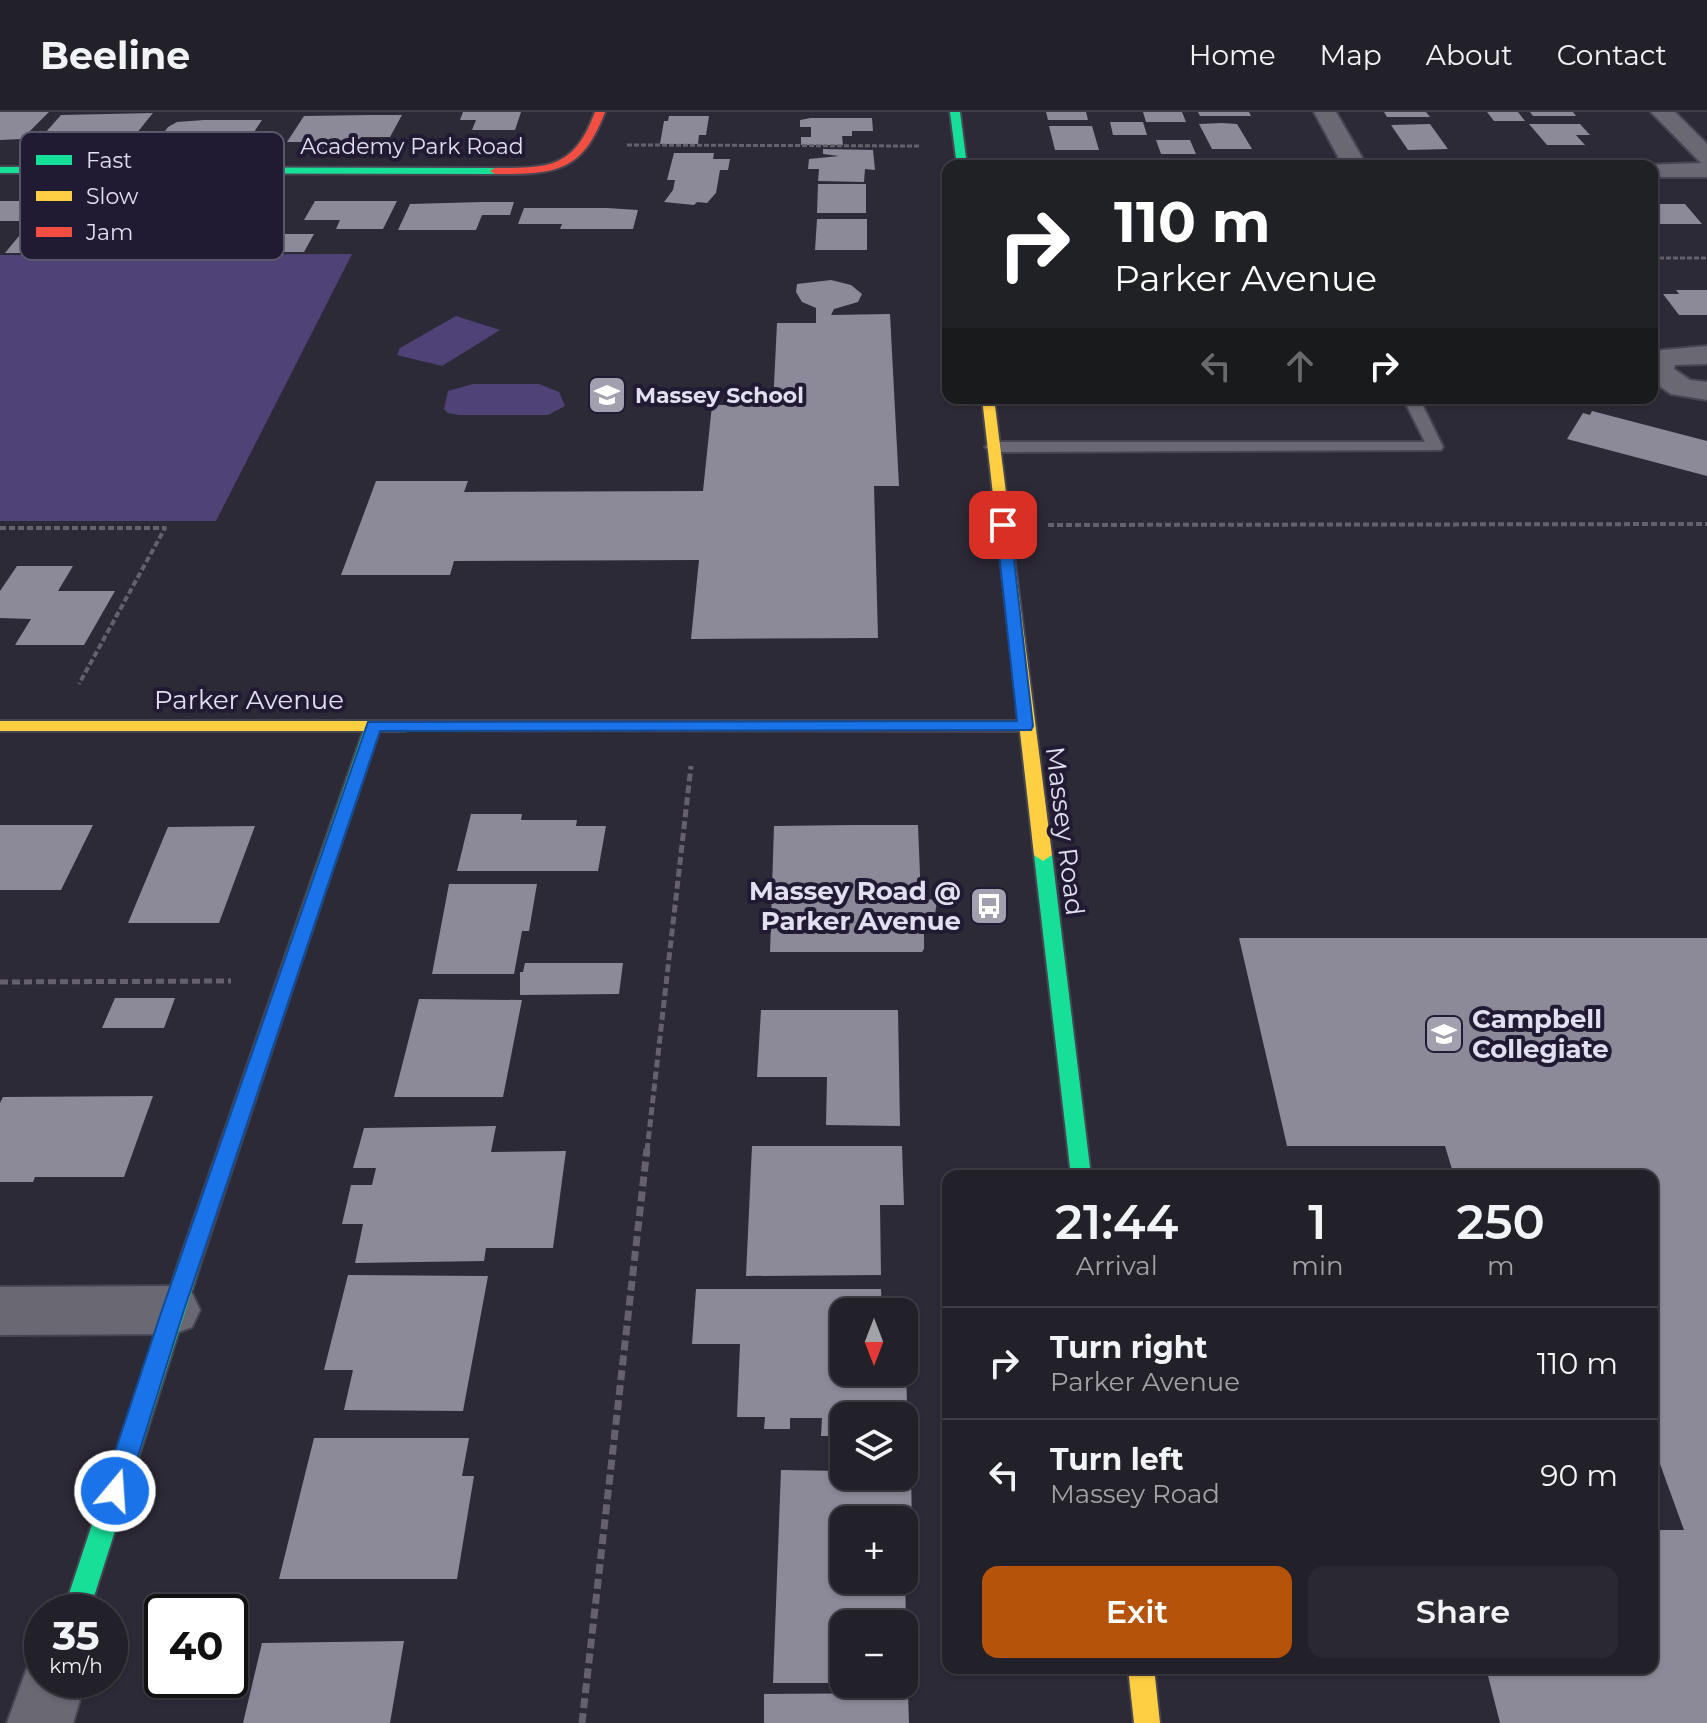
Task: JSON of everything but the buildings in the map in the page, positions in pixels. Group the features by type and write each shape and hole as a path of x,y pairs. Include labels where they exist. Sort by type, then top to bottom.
{"street":[{"path":"590,145 600,112"},
{"path":"955,112 961,160"},
{"path":"1325,112 1352,160"},
{"path":"1662,112 1707,157"},
{"name":"Academy Park Road","path":"284,171 533,171 573,162 590,145"},
{"name":"Academy Park Road","path":"0,170 20,170"},
{"path":"1658,170 1707,170"},
{"path":"1707,355 1662,357 1659,372 1682,388 1707,391"},
{"name":"Massey Road","path":"989,404 1080,1170"},
{"name":"Parker Avenue","path":"0,726 1025,726"},
{"path":"82,1594 173,1310 373,726"},
{"path":"0,1311 173,1310"},
{"path":"1142,1674 1147,1723"},
{"path":"40,1723 48,1698"}],"lane":[{"path":"993,447 1435,447 1414,404"}],"path":[{"path":"590,145 959,146"},
{"path":"1658,258 1707,258"},
{"path":"1003,525 1707,524"},
{"path":"0,528 165,528 56,726"},
{"path":"582,1723 695,726"},
{"path":"0,982 286,981"}],"shaded area":[{"path":"284,254 352,254 216,521 0,521 0,255 20,255 20,260 284,260"},
{"path":"456,316 500,330 442,366 397,355 400,348"},
{"path":"473,384 539,384 559,392 565,406 548,415 459,415 444,409 448,391"}],"traffic: fast":[{"path":"955,112 961,160"},
{"path":"0,170 20,170"},
{"path":"284,171 495,171"},
{"path":"295,954 373,726"},
{"path":"405,726 1025,726"},
{"path":"1043,855 1080,1170"},
{"path":"82,1594 191,1259"}],"traffic: slow":[{"path":"989,404 1043,855"},
{"path":"0,726 405,726"},
{"path":"1142,1674 1147,1723"}],"traffic: jam":[{"path":"495,171 549,169 562,165 584,147 600,112"},
{"path":"191,1259 295,954"}],"place":[{"name":"Massey School","path":"607,395"},
{"name":"Massey Road @ Parker Avenue","path":"989,906"},
{"name":"Campbell Collegiate","path":"1444,1034"}],"route":[{"path":"115,1491 173,1310 373,726 1025,726 1003,525"}]}
